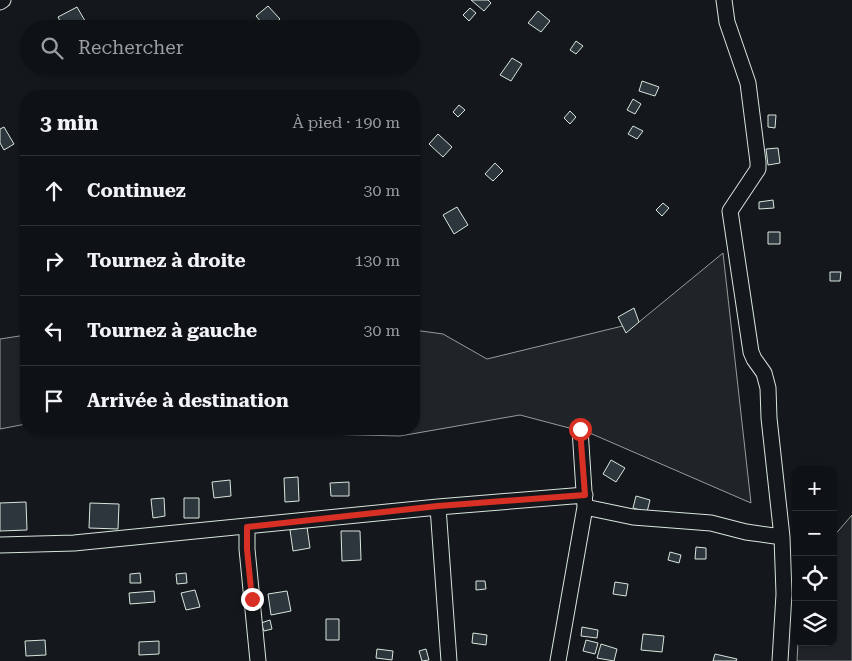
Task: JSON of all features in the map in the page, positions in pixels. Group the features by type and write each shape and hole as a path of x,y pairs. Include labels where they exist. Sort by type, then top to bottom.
{"street":[{"path":"724,0 727,22 748,83 758,162 758,169 730,211 751,352 764,373 768,388 769,418 782,537 784,594 780,661"},
{"path":"558,661 585,501 580,429"},
{"path":"0,545 74,544 438,506 585,501 633,517 711,524 746,532 782,537"},
{"path":"438,506 448,661"},
{"path":"247,527 247,549 258,661"}],"shaded area":[{"path":"723,253 751,503 592,434 520,415 420,432 420,331 443,334 487,359 639,322"},
{"path":"20,336 20,425 0,429 0,339"},
{"path":"361,435 406,435 400,436"},
{"path":"852,515 852,661 797,661 798,646 837,646 837,532"}],"building":[{"path":"471,0 488,0 491,3 484,11"},
{"path":"268,6 280,19 259,20 256,16"},
{"path":"77,7 85,20 60,20 58,17"},
{"path":"470,8 476,13 469,21 463,15"},
{"path":"538,11 550,21 541,32 528,23"},
{"path":"576,41 583,46 576,54 570,50"},
{"path":"512,58 522,64 511,81 500,75"},
{"path":"642,81 659,87 655,96 639,91"},
{"path":"633,99 641,104 635,114 627,110"},
{"path":"459,105 465,110 458,117 453,112"},
{"path":"570,111 576,117 570,124 564,118"},
{"path":"768,115 776,115 775,128 768,127"},
{"path":"633,126 643,131 637,139 628,134"},
{"path":"4,127 14,144 4,150 0,143 0,129"},
{"path":"438,134 452,147 443,157 429,144"},
{"path":"778,148 780,163 768,165 766,149"},
{"path":"495,163 503,171 493,181 485,174"},
{"path":"773,200 774,208 759,209 759,202"},
{"path":"663,203 669,208 662,216 656,210"},
{"path":"457,207 468,225 454,234 443,215"},
{"path":"768,232 780,232 780,244 768,244"},
{"path":"830,272 841,272 840,281 830,281"},
{"path":"634,308 639,322 626,333 618,317"},
{"path":"611,460 625,468 616,482 603,474"},
{"path":"298,477 299,501 285,502 284,478"},
{"path":"230,480 231,496 214,498 212,482"},
{"path":"349,482 349,496 331,496 330,483"},
{"path":"636,496 650,500 647,512 633,508"},
{"path":"164,498 165,516 153,518 151,499"},
{"path":"184,498 199,498 199,518 184,518"},
{"path":"26,502 27,530 0,531 0,503"},
{"path":"90,503 119,504 118,529 89,528"},
{"path":"307,527 310,548 293,551 290,530"},
{"path":"341,531 360,531 361,560 342,561"},
{"path":"696,547 706,548 706,559 695,559"},
{"path":"670,552 681,555 679,563 668,560"},
{"path":"140,573 141,583 130,583 130,574"},
{"path":"186,573 187,583 177,584 176,574"},
{"path":"476,581 485,581 486,589 476,590"},
{"path":"615,582 628,584 626,596 613,594"},
{"path":"195,590 200,607 186,610 181,593"},
{"path":"154,591 155,602 130,604 129,593"},
{"path":"287,591 291,611 271,615 268,594"},
{"path":"326,619 339,619 339,640 326,640"},
{"path":"270,620 272,629 264,631 261,623"},
{"path":"582,627 598,630 597,638 581,636"},
{"path":"473,633 487,635 486,645 472,643"},
{"path":"643,634 664,636 662,652 641,650"},
{"path":"45,640 46,655 26,656 25,641"},
{"path":"586,640 598,643 595,654 583,651"},
{"path":"159,641 159,654 139,655 139,642"},
{"path":"601,644 617,649 614,661 597,658"},
{"path":"377,649 393,651 392,660 376,658"},
{"path":"426,649 429,660 422,661 419,651"},
{"path":"715,654 737,659 736,661 713,661"}],"route":[{"path":"252,599 247,549 247,527 438,506 585,495 580,429"}]}
